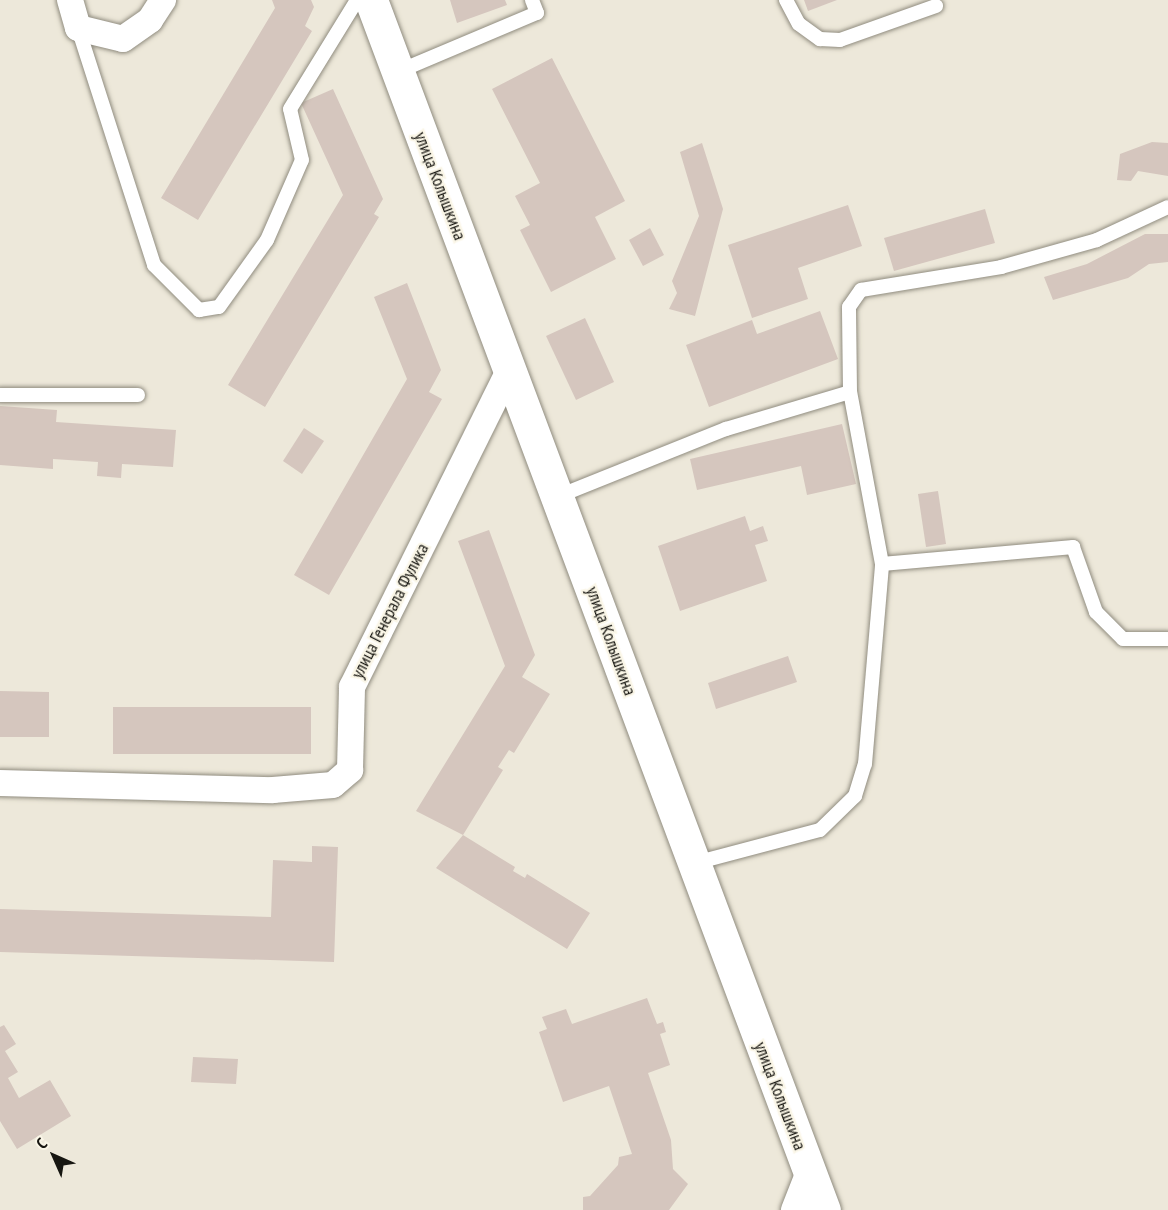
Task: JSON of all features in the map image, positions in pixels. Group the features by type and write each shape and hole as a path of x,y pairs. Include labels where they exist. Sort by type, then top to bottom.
{"street":[{"path":"70,0 78,28 123,39 135,34 163,0"},
{"name":"улица Колышкина","path":"371,0 396,73 511,367 824,1210"},
{"name":"улица Генерала Фулика","path":"0,783 273,790 333,785 350,770 352,687 511,367"},
{"path":"794,1210 809,1172"}],"lane":[{"path":"78,28 154,265 199,310 219,307 267,240 302,160 290,109 357,0"},
{"path":"396,73 537,13 532,0"},
{"path":"786,0 799,24 820,39 840,40 936,6"},
{"path":"695,863 820,830 855,796 865,764 882,564 850,392 849,307 861,290 1001,267 1097,240 1168,207"},
{"path":"559,496 726,429 850,392"},
{"path":"0,395 138,395"},
{"path":"882,564 1072,547 1096,612 1123,639 1168,639"}],"building":[{"path":"272,0 311,0 314,7 305,26 312,31 198,220 161,198 275,8"},
{"path":"450,0 505,0 507,5 457,23"},
{"path":"804,0 837,0 808,11"},
{"path":"552,58 625,201 595,217 616,259 551,292 520,230 530,225 515,196 540,183 492,89"},
{"path":"333,89 383,199 374,214 379,217 265,407 228,385 343,195 301,103"},
{"path":"1152,142 1168,143 1168,176 1138,171 1131,181 1117,180 1120,154"},
{"path":"702,143 723,209 695,316 669,309 677,293 672,281 699,216 680,152"},
{"path":"848,205 862,246 798,268 808,299 752,318 728,245"},
{"path":"985,209 995,243 894,271 884,238"},
{"path":"650,228 664,255 643,266 629,240"},
{"path":"1145,234 1168,234 1168,262 1149,264 1128,278 1053,300 1044,277 1087,264"},
{"path":"407,283 441,370 429,392 442,399 329,595 294,575 407,379 374,297"},
{"path":"820,311 838,359 709,407 686,345 752,320 757,334"},
{"path":"585,318 614,382 576,400 546,336"},
{"path":"0,406 57,410 56,422 176,430 173,467 122,464 121,478 97,476 98,462 53,459 53,469 0,465"},
{"path":"842,424 856,484 807,495 801,466 697,490 690,459"},
{"path":"304,428 324,441 302,474 283,461"},
{"path":"938,491 946,544 926,547 918,494"},
{"path":"745,516 750,531 763,526 768,541 755,545 767,581 680,611 658,546"},
{"path":"489,530 535,655 522,677 550,694 514,753 509,750 498,767 503,770 463,835 416,811 505,666 458,541"},
{"path":"788,656 797,682 716,709 708,683"},
{"path":"0,691 49,692 49,737 0,737"},
{"path":"113,707 311,707 311,754 113,754"},
{"path":"463,835 515,867 513,871 525,878 527,874 590,913 567,949 436,868"},
{"path":"312,846 338,847 334,962 0,952 0,909 271,917 273,860 312,862"},
{"path":"647,998 657,1024 663,1022 666,1032 660,1034 670,1065 648,1073 671,1140 673,1169 688,1184 669,1210 583,1210 583,1197 590,1196 618,1165 619,1157 632,1154 609,1086 563,1102 539,1032 547,1029 542,1017 566,1009 572,1024"},
{"path":"4,1025 16,1044 5,1051 18,1072 8,1078 19,1098 50,1080 71,1116 17,1149 0,1121 0,1027"},
{"path":"193,1057 238,1059 236,1084 191,1082"}]}
